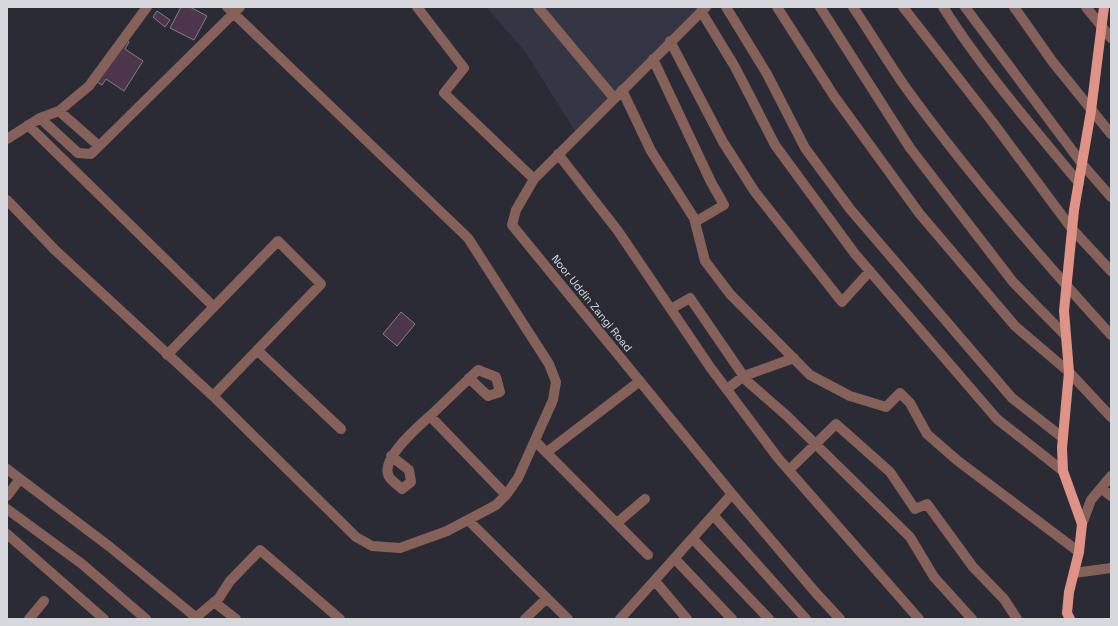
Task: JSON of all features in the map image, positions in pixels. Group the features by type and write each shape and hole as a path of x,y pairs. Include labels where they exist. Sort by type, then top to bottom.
{"main road":[{"path":"1070,619 1067,613 1079,552 1082,524 1063,471 1062,438 1069,372 1064,311 1072,229 1091,111 1100,26 1104,7"}],"street":[{"path":"7,139 28,124 59,111 89,86 147,7"},
{"path":"417,7 464,68 444,93 534,179"},
{"path":"538,7 614,98"},
{"path":"726,7 768,74 805,148 850,209 1012,398 1062,438"},
{"path":"776,7 834,96 919,213 1015,326 1069,372 1111,417"},
{"path":"820,7 910,148 1013,282 1066,336"},
{"path":"853,7 906,87 949,145 1007,218 1111,335"},
{"path":"903,7 994,124 1072,229 1111,271"},
{"path":"943,7 955,27 1013,103 1079,182"},
{"path":"965,7 1082,165 1111,197"},
{"path":"1014,7 1052,61 1111,134"},
{"path":"1086,7 1111,38"},
{"path":"7,200 55,250 212,396 356,537 372,546 400,548 447,531 496,505 506,495 518,478 553,400 556,382 549,364 468,238 233,9 91,154 78,154 40,118"},
{"path":"703,9 736,67 775,145 870,271 996,419 1063,471"},
{"name":"Noor Uddin Zangi Road","path":"703,9 534,179 516,210 512,225 732,494 840,619"},
{"path":"670,41 723,142 755,192 842,302 870,271"},
{"path":"653,59 711,182 724,205 695,222"},
{"path":"622,90 652,151 695,222 705,261 730,294 810,375 850,396 886,407 900,393 910,403 928,434 958,461 1079,552"},
{"path":"59,111 98,146"},
{"path":"28,124 214,306"},
{"path":"558,154 618,231 727,389 789,470 920,619"},
{"path":"167,355 278,241 321,284 212,396"},
{"path":"671,309 690,298 744,376 910,537 934,577 972,619"},
{"path":"257,350 341,430"},
{"path":"727,389 744,376 794,358"},
{"path":"391,456 469,378"},
{"path":"546,452 640,381"},
{"path":"430,416 506,495"},
{"path":"789,470 836,424 890,472 915,509 927,504 973,567 1004,599 1018,619"},
{"path":"535,441 648,555"},
{"path":"7,469 110,547 196,619 214,602 230,580 260,550 340,619"},
{"path":"1082,524 1091,500 1111,476"},
{"path":"7,496 20,479"},
{"path":"1101,488 1111,496"},
{"path":"620,619 714,516 732,494"},
{"path":"617,523 645,499"},
{"path":"7,509 82,564 146,619"},
{"path":"714,516 806,619"},
{"path":"468,520 568,619"},
{"path":"7,534 104,619"},
{"path":"693,539 769,619"},
{"path":"674,559 732,619"},
{"path":"1074,573 1111,568"},
{"path":"655,581 687,619"},
{"path":"525,619 546,598"},
{"path":"29,619 44,601"},
{"path":"214,602 236,619"}],"shaded area":[{"path":"486,7 701,7 575,131 524,50"}],"building":[{"path":"181,7 190,7 207,16 194,40 170,28"},
{"path":"157,11 170,20 165,27 153,17"},
{"path":"125,39 129,42 125,49 143,61 124,91 106,79 102,85 97,82"},
{"path":"401,312 415,324 397,346 383,334"}]}
